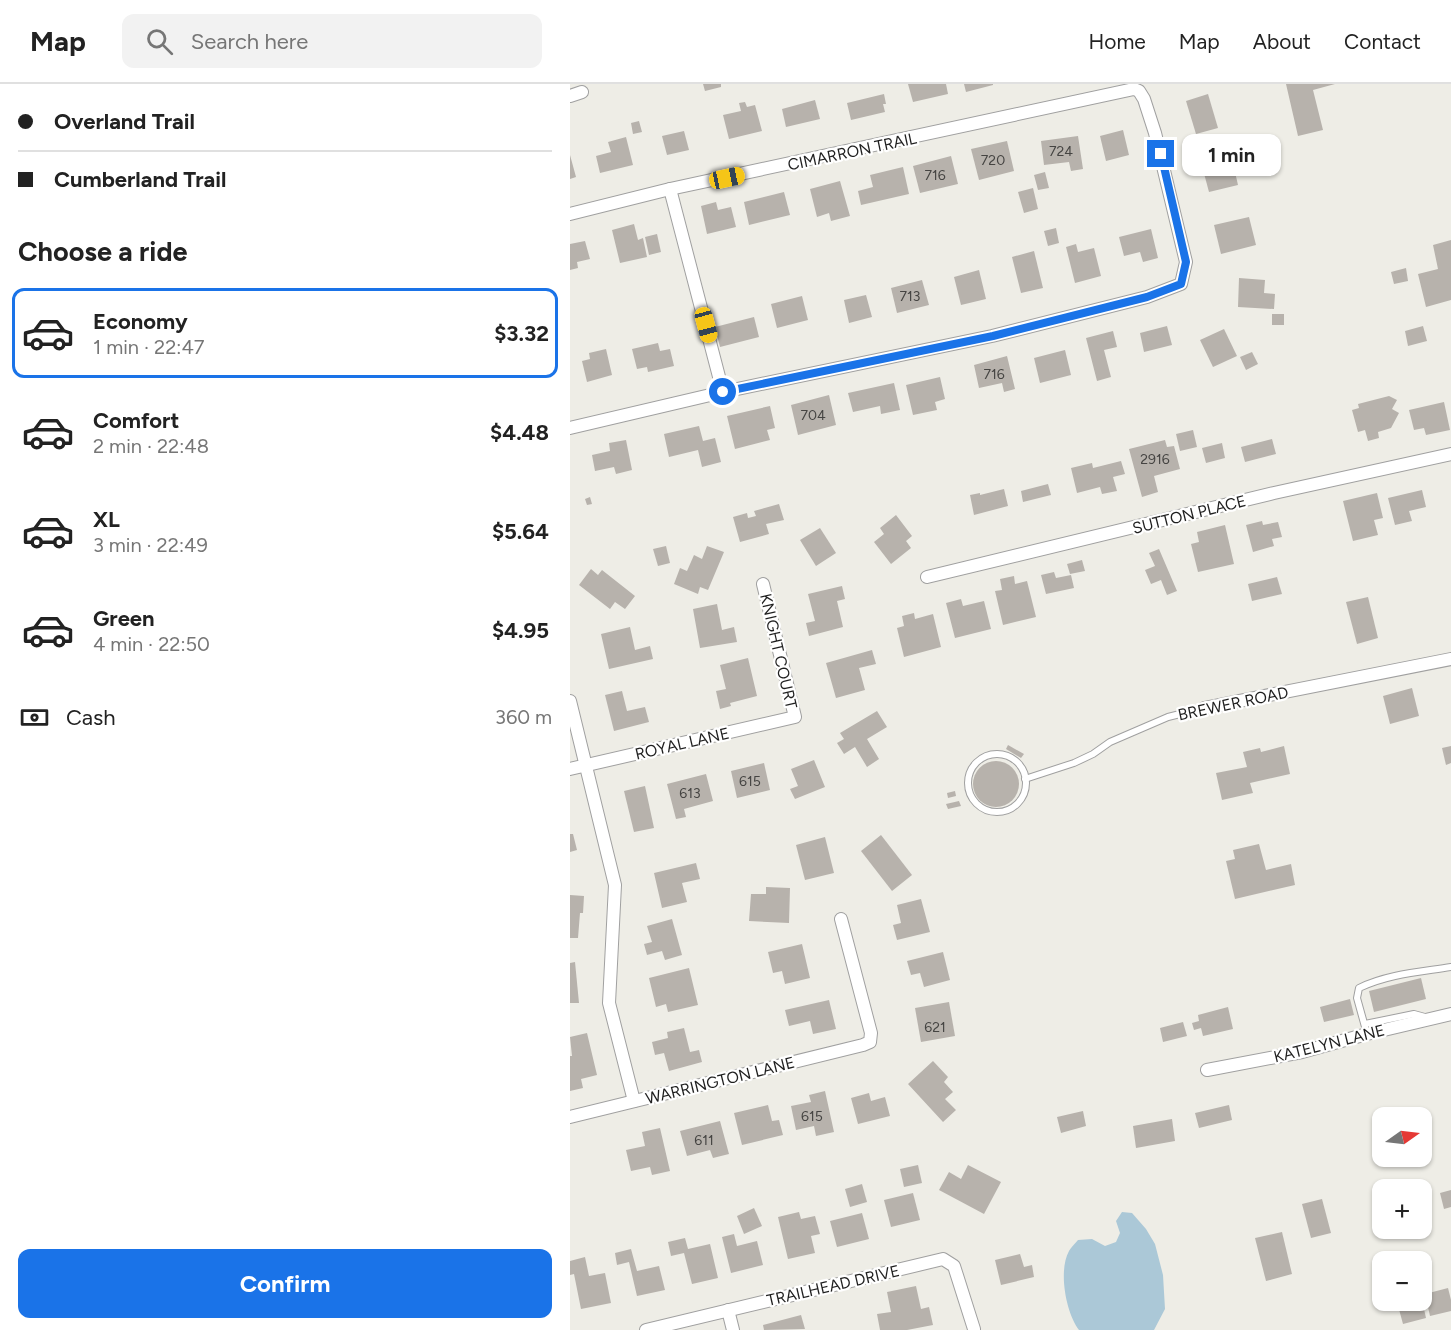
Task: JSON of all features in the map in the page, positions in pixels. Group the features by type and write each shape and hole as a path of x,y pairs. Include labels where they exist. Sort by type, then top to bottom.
{"street":[{"name":"CIMARRON TRAIL","path":"570,214 670,189 1134,89 1139,91 1144,99 1158,145 1186,262 1181,284 1147,297 993,336 723,392"},
{"path":"570,428 723,392 670,189"},
{"name":"SUTTON PLACE","path":"927,577 1274,493 1451,454"},
{"name":"KNIGHT COURT","path":"763,584 795,717"},
{"name":"BREWER ROAD","path":"1204,708 1451,658"},
{"path":"570,701 615,885 609,1002 634,1101"},
{"name":"ROYAL LANE","path":"570,769 795,717"},
{"name":"WARRINGTON LANE","path":"570,1118 863,1046 870,1041 872,1033 841,919"},
{"name":"KATELYN LANE","path":"1207,1070 1302,1052 1366,1029 1451,1014"},
{"name":"TRAILHEAD DRIVE","path":"646,1330 943,1259 954,1266 974,1329"},
{"path":"728,1310 733,1330"}],"lane":[{"name":"BREWER ROAD","path":"1025,779 1074,764 1110,742 1168,717 1204,708"},
{"path":"993,754 1011,758 1018,765 1025,779 1024,792 1020,800 1014,807 996,813 978,806 968,789 970,771 984,757 993,754"},
{"path":"1366,1029 1357,998 1359,988 1370,982 1402,974 1451,967"}],"water":[{"path":"1122,1212 1132,1213 1155,1244 1163,1275 1165,1309 1154,1330 1079,1330 1067,1303 1064,1280 1066,1259 1078,1240 1092,1239 1105,1246 1116,1242 1120,1233 1116,1221"}],"building":[{"path":"703,84 721,84 721,87 705,91"},
{"path":"908,84 946,84 948,94 913,102"},
{"path":"964,84 993,84 993,85 966,92"},
{"path":"1286,84 1335,84 1313,90 1323,130 1298,136"},
{"path":"884,94 885,112 851,120 847,103"},
{"path":"1208,94 1218,128 1196,134 1186,101"},
{"path":"815,100 820,119 786,127 782,109"},
{"path":"745,102 747,107 755,105 762,131 729,139 723,115 741,111 739,103"},
{"path":"639,121 642,132 633,134 631,123"},
{"path":"1123,130 1129,155 1106,161 1100,136"},
{"path":"684,131 689,150 667,155 662,136"},
{"path":"1078,136 1083,169 1071,171 1069,162 1044,165 1041,141"},
{"path":"626,137 633,165 600,173 596,156 611,152 608,142"},
{"path":"1007,141 1014,171 979,180 971,149"},
{"path":"570,155 576,177 570,179"},
{"path":"951,156 958,184 920,193 913,166"},
{"path":"1232,159 1238,185 1209,192 1202,166"},
{"path":"903,167 909,194 861,205 858,191 873,187 870,175"},
{"path":"1045,172 1049,188 1038,190 1034,175"},
{"path":"840,181 850,216 831,221 829,213 817,217 810,189"},
{"path":"1033,188 1038,209 1024,213 1018,192"},
{"path":"784,192 790,215 749,225 744,202"},
{"path":"716,202 718,210 731,207 736,227 707,234 701,206"},
{"path":"1249,217 1256,245 1221,254 1214,225"},
{"path":"634,224 638,240 643,238 647,257 620,263 612,230"},
{"path":"1056,228 1059,243 1048,246 1044,231"},
{"path":"1151,229 1158,258 1143,262 1140,252 1124,256 1119,237"},
{"path":"657,234 661,252 649,255 645,237"},
{"path":"1451,240 1451,300 1426,307 1418,274 1438,269 1433,245"},
{"path":"585,241 590,259 577,262 578,268 570,270 570,244"},
{"path":"1076,244 1078,252 1094,248 1101,276 1075,283 1066,247"},
{"path":"1034,251 1043,288 1021,293 1012,257"},
{"path":"1406,268 1408,281 1394,284 1391,272"},
{"path":"979,270 986,299 961,305 954,277"},
{"path":"1239,278 1265,280 1264,293 1275,294 1274,309 1238,307"},
{"path":"922,280 929,305 897,313 891,288"},
{"path":"866,295 872,317 849,323 844,300"},
{"path":"802,296 808,320 777,328 771,304"},
{"path":"1272,314 1284,314 1284,325 1272,325"},
{"path":"754,317 759,337 720,347 715,327"},
{"path":"1167,326 1172,345 1144,352 1140,333"},
{"path":"1423,326 1427,341 1408,346 1405,331"},
{"path":"1224,329 1237,356 1213,367 1200,340"},
{"path":"1113,331 1117,347 1104,350 1111,377 1097,381 1086,338"},
{"path":"658,343 660,351 670,349 674,366 648,372 647,367 637,369 632,349"},
{"path":"606,349 612,375 587,382 582,361 590,359 589,353"},
{"path":"1065,350 1071,375 1040,383 1034,358"},
{"path":"1252,352 1258,364 1246,370 1240,357"},
{"path":"1007,356 1015,389 1004,392 1002,383 979,388 974,365"},
{"path":"940,377 945,399 935,402 937,410 913,415 906,385"},
{"path":"894,383 900,410 881,414 880,406 853,412 848,393"},
{"path":"829,395 836,425 798,435 791,405"},
{"path":"1389,396 1397,400 1392,409 1399,413 1391,428 1378,432 1379,438 1368,441 1365,430 1358,432 1352,410 1359,408 1358,404"},
{"path":"1444,402 1450,430 1426,435 1424,428 1414,430 1409,410"},
{"path":"770,406 775,428 767,430 770,440 735,449 727,416"},
{"path":"699,426 703,441 715,438 721,462 702,467 698,450 669,457 664,434"},
{"path":"1193,430 1197,447 1180,451 1176,434"},
{"path":"1272,439 1276,454 1245,462 1241,447"},
{"path":"626,440 632,470 616,474 614,467 595,471 592,455 610,451 609,443"},
{"path":"1165,440 1167,447 1174,446 1180,469 1154,476 1158,492 1142,497 1129,449"},
{"path":"1222,443 1225,458 1206,463 1202,448"},
{"path":"1121,461 1125,474 1113,477 1117,491 1102,494 1100,487 1077,493 1071,468 1092,463 1093,468"},
{"path":"1048,484 1051,495 1023,502 1021,491"},
{"path":"1004,489 1008,506 974,515 970,495"},
{"path":"1422,490 1426,507 1409,511 1412,521 1395,525 1388,498"},
{"path":"1377,493 1383,518 1374,520 1378,535 1353,541 1343,501"},
{"path":"590,497 592,504 587,505 585,499"},
{"path":"779,504 784,520 766,524 769,534 740,542 733,517 747,513 748,518 756,516 754,511"},
{"path":"896,515 912,536 906,541 911,548 891,564 874,542 884,534 880,528"},
{"path":"1262,521 1263,525 1278,522 1282,537 1272,539 1274,546 1253,552 1246,525"},
{"path":"1225,525 1234,564 1198,572 1191,544 1199,542 1197,532"},
{"path":"820,528 836,553 816,566 800,540"},
{"path":"666,546 670,563 658,566 653,549"},
{"path":"707,546 724,552 708,590 700,587 698,594 674,584 680,568 687,571 694,555 702,559"},
{"path":"1159,549 1177,591 1167,595 1161,580 1151,584 1145,570 1155,566 1149,553"},
{"path":"1082,560 1085,571 1070,574 1067,564"},
{"path":"591,569 598,575 602,570 635,596 625,609 615,602 610,609 579,585"},
{"path":"1054,572 1056,578 1071,575 1074,588 1046,594 1041,575"},
{"path":"1014,576 1015,584 1027,581 1036,617 1003,625 995,591 1002,590 1000,579"},
{"path":"1277,577 1282,594 1252,601 1248,584"},
{"path":"842,586 845,599 837,601 843,627 809,636 806,623 815,621 808,594"},
{"path":"1368,597 1378,638 1357,644 1346,602"},
{"path":"961,599 963,606 984,601 991,629 955,638 946,603"},
{"path":"717,604 722,630 734,627 737,642 700,648 693,609"},
{"path":"914,613 915,619 933,614 941,647 904,657 897,628 904,626 902,616"},
{"path":"630,627 635,650 650,646 653,659 609,669 601,634"},
{"path":"872,650 876,664 859,668 865,690 836,698 826,663"},
{"path":"748,658 757,696 730,703 731,706 720,709 716,691 726,689 720,665"},
{"path":"1412,688 1419,716 1390,724 1383,696"},
{"path":"622,691 627,711 645,707 649,722 614,731 605,695"},
{"path":"877,711 887,727 867,739 879,759 867,767 855,747 844,754 837,743 844,739 840,733"},
{"path":"1008,745 1024,754 1021,758 1006,749"},
{"path":"1284,746 1290,774 1250,783 1253,793 1222,800 1216,773 1247,767 1243,752 1260,748 1261,752"},
{"path":"1451,746 1451,763 1446,765 1442,748"},
{"path":"814,760 825,787 795,799 790,789 798,786 791,769"},
{"path":"996,761 1012,768 1019,784 1012,800 996,807 980,800 973,784 980,768"},
{"path":"764,763 770,790 737,798 731,771"},
{"path":"706,774 713,801 684,809 686,817 676,819 667,784"},
{"path":"645,786 654,828 634,832 624,791"},
{"path":"955,791 956,796 948,798 947,793"},
{"path":"959,801 961,806 948,809 946,804"},
{"path":"570,834 573,834 577,850 570,852"},
{"path":"881,835 912,875 892,891 861,851"},
{"path":"825,837 834,873 805,880 796,845"},
{"path":"1259,844 1266,870 1291,864 1295,885 1235,899 1226,861 1235,859 1233,850"},
{"path":"696,863 700,879 682,883 687,902 662,908 654,873"},
{"path":"766,887 790,888 789,923 749,921 751,894 766,894"},
{"path":"570,895 584,896 578,938 570,938"},
{"path":"921,899 930,932 897,940 893,925 901,923 897,905"},
{"path":"672,919 682,955 665,960 662,951 647,955 644,944 652,942 647,926"},
{"path":"802,944 810,978 785,984 782,971 773,973 768,952"},
{"path":"943,952 950,980 924,987 920,973 911,975 907,961"},
{"path":"575,962 579,1003 570,1003 570,963"},
{"path":"689,968 698,1005 668,1012 666,1004 656,1007 649,978"},
{"path":"1421,978 1426,999 1374,1012 1369,991"},
{"path":"1350,999 1354,1015 1324,1022 1320,1007"},
{"path":"829,1000 836,1029 813,1034 810,1021 789,1026 785,1010"},
{"path":"949,1002 955,1036 921,1042 915,1008"},
{"path":"1228,1007 1233,1029 1203,1036 1201,1028 1194,1030 1192,1023 1199,1021 1198,1015"},
{"path":"1183,1022 1187,1036 1163,1042 1160,1028"},
{"path":"684,1028 690,1052 699,1050 702,1062 669,1071 664,1053 655,1055 652,1042 668,1038 667,1032"},
{"path":"587,1033 597,1075 581,1079 583,1088 570,1091 570,1056 572,1056 570,1037"},
{"path":"933,1061 948,1077 944,1082 953,1092 945,1099 956,1110 943,1122 908,1084"},
{"path":"825,1091 834,1132 816,1136 814,1126 796,1130 791,1106 811,1102 809,1095"},
{"path":"869,1093 871,1101 885,1097 890,1116 858,1124 851,1098"},
{"path":"768,1105 772,1121 779,1120 783,1135 742,1145 734,1113"},
{"path":"1229,1105 1232,1120 1199,1128 1195,1113"},
{"path":"1083,1111 1086,1126 1061,1133 1057,1117"},
{"path":"1172,1119 1175,1141 1136,1148 1133,1126"},
{"path":"720,1121 729,1154 713,1158 710,1150 687,1156 680,1131"},
{"path":"660,1128 670,1171 652,1175 650,1167 631,1171 626,1150 645,1146 642,1132"},
{"path":"918,1165 922,1183 904,1187 900,1169"},
{"path":"968,1165 1001,1182 984,1214 939,1190 949,1172 961,1179"},
{"path":"862,1184 867,1202 850,1207 845,1189"},
{"path":"1451,1190 1451,1207 1444,1209 1440,1193"},
{"path":"913,1193 920,1220 891,1227 884,1200"},
{"path":"1322,1199 1331,1233 1311,1238 1302,1204"},
{"path":"754,1208 762,1226 744,1234 737,1216"},
{"path":"799,1212 801,1219 815,1216 820,1234 811,1236 815,1253 788,1259 778,1217"},
{"path":"862,1213 869,1239 837,1247 830,1221"},
{"path":"1282,1232 1292,1274 1266,1281 1255,1238"},
{"path":"734,1234 737,1246 757,1241 763,1265 731,1273 722,1237"},
{"path":"685,1238 688,1249 710,1244 718,1278 692,1284 684,1253 671,1256 668,1242"},
{"path":"631,1249 637,1271 659,1266 665,1290 637,1296 629,1262 617,1265 615,1253"},
{"path":"1020,1254 1024,1267 1032,1265 1034,1277 1001,1285 995,1260"},
{"path":"585,1257 589,1276 605,1273 611,1303 581,1309 574,1274 570,1275 570,1261"},
{"path":"916,1286 921,1309 929,1307 933,1325 907,1330 880,1330 877,1314 891,1312 887,1292"},
{"path":"1448,1288 1451,1311 1430,1316 1432,1292"},
{"path":"1399,1311 1424,1311 1426,1318 1403,1324"},
{"path":"801,1315 805,1329 764,1330 763,1325"}],"route":[{"path":"723,392 993,336 1147,297 1181,284 1186,262 1161,154"}]}
